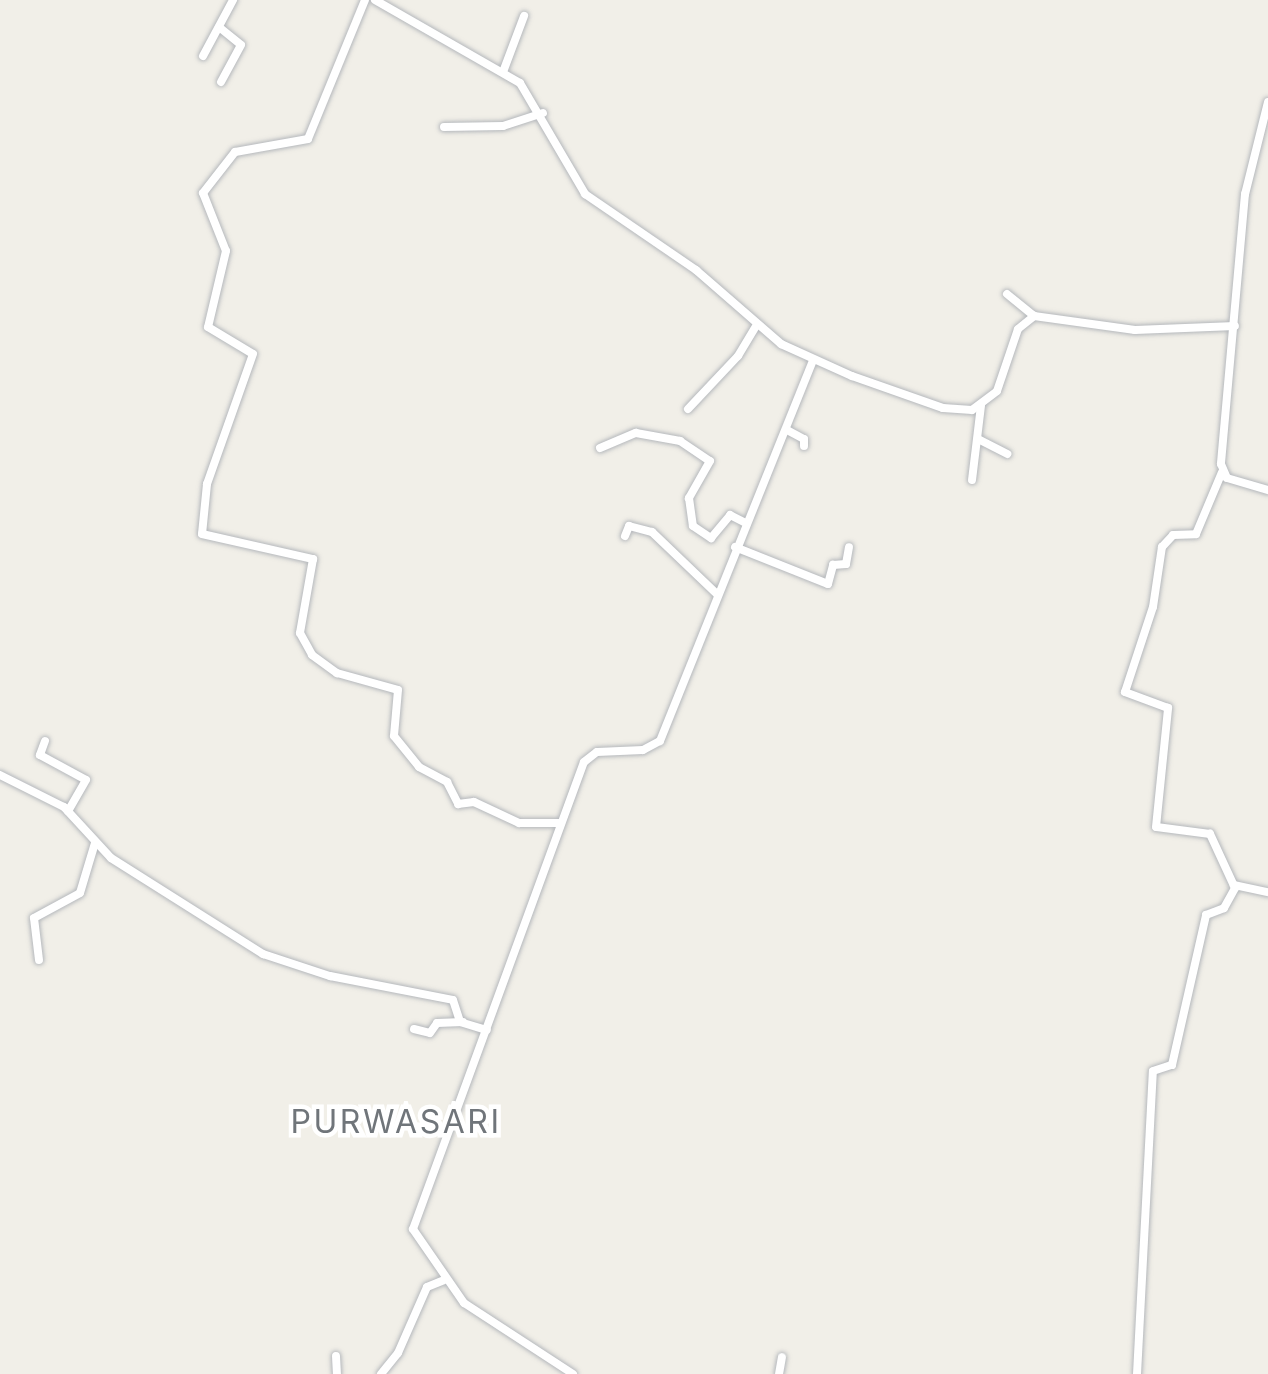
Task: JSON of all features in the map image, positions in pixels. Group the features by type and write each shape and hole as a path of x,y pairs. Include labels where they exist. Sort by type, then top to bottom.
{"street":[{"path":"203,56 233,0"},
{"path":"364,0 307,141 235,152 202,193 226,251 208,326 250,348 253,357 206,488 202,534 313,559 300,634 312,655 338,674 398,690 394,736 419,767 445,780 458,804 474,802 519,822 561,823"},
{"path":"381,1 503,72 543,113 585,194 696,270 756,326 813,362 943,408 981,406 998,392 1020,325 1034,316"},
{"path":"503,72 524,16"},
{"path":"219,27 241,45 221,82"},
{"path":"1137,1374 1152,1071 1172,1065 1198,936 1206,914 1224,908 1234,885 1210,834 1156,827 1168,711 1125,692 1153,607 1162,547 1173,535 1196,534 1222,472 1245,194 1268,102"},
{"path":"444,126 514,124 543,113"},
{"path":"1007,294 1034,316 1135,330 1235,326"},
{"path":"688,409 736,358 756,326"},
{"path":"573,1374 486,1321 444,1280 413,1229 561,823 590,755 644,750 660,741 744,522 787,430 813,362"},
{"path":"972,480 981,406"},
{"path":"787,430 804,439 804,446"},
{"path":"600,448 636,433 680,442 710,461 689,498 693,526 711,538 730,515 744,522"},
{"path":"978,438 1007,454"},
{"path":"1222,472 1268,490"},
{"path":"753,476 762,481"},
{"path":"625,536 630,525 652,532 718,595"},
{"path":"735,547 828,584 833,565 846,564 850,547"},
{"path":"45,741 40,755 86,780 68,811"},
{"path":"0,775 68,811 95,842 263,954 330,976 453,1000 462,1022"},
{"path":"39,960 34,918 80,893 95,842"},
{"path":"1234,885 1268,892"},
{"path":"414,1030 430,1033 437,1023 462,1022 487,1030"},
{"path":"380,1374 398,1353 426,1286 444,1280"},
{"path":"336,1356 336,1374"},
{"path":"779,1374 782,1357"}],"district":[{"name":"PURWASARI","path":"396,1122"}]}
